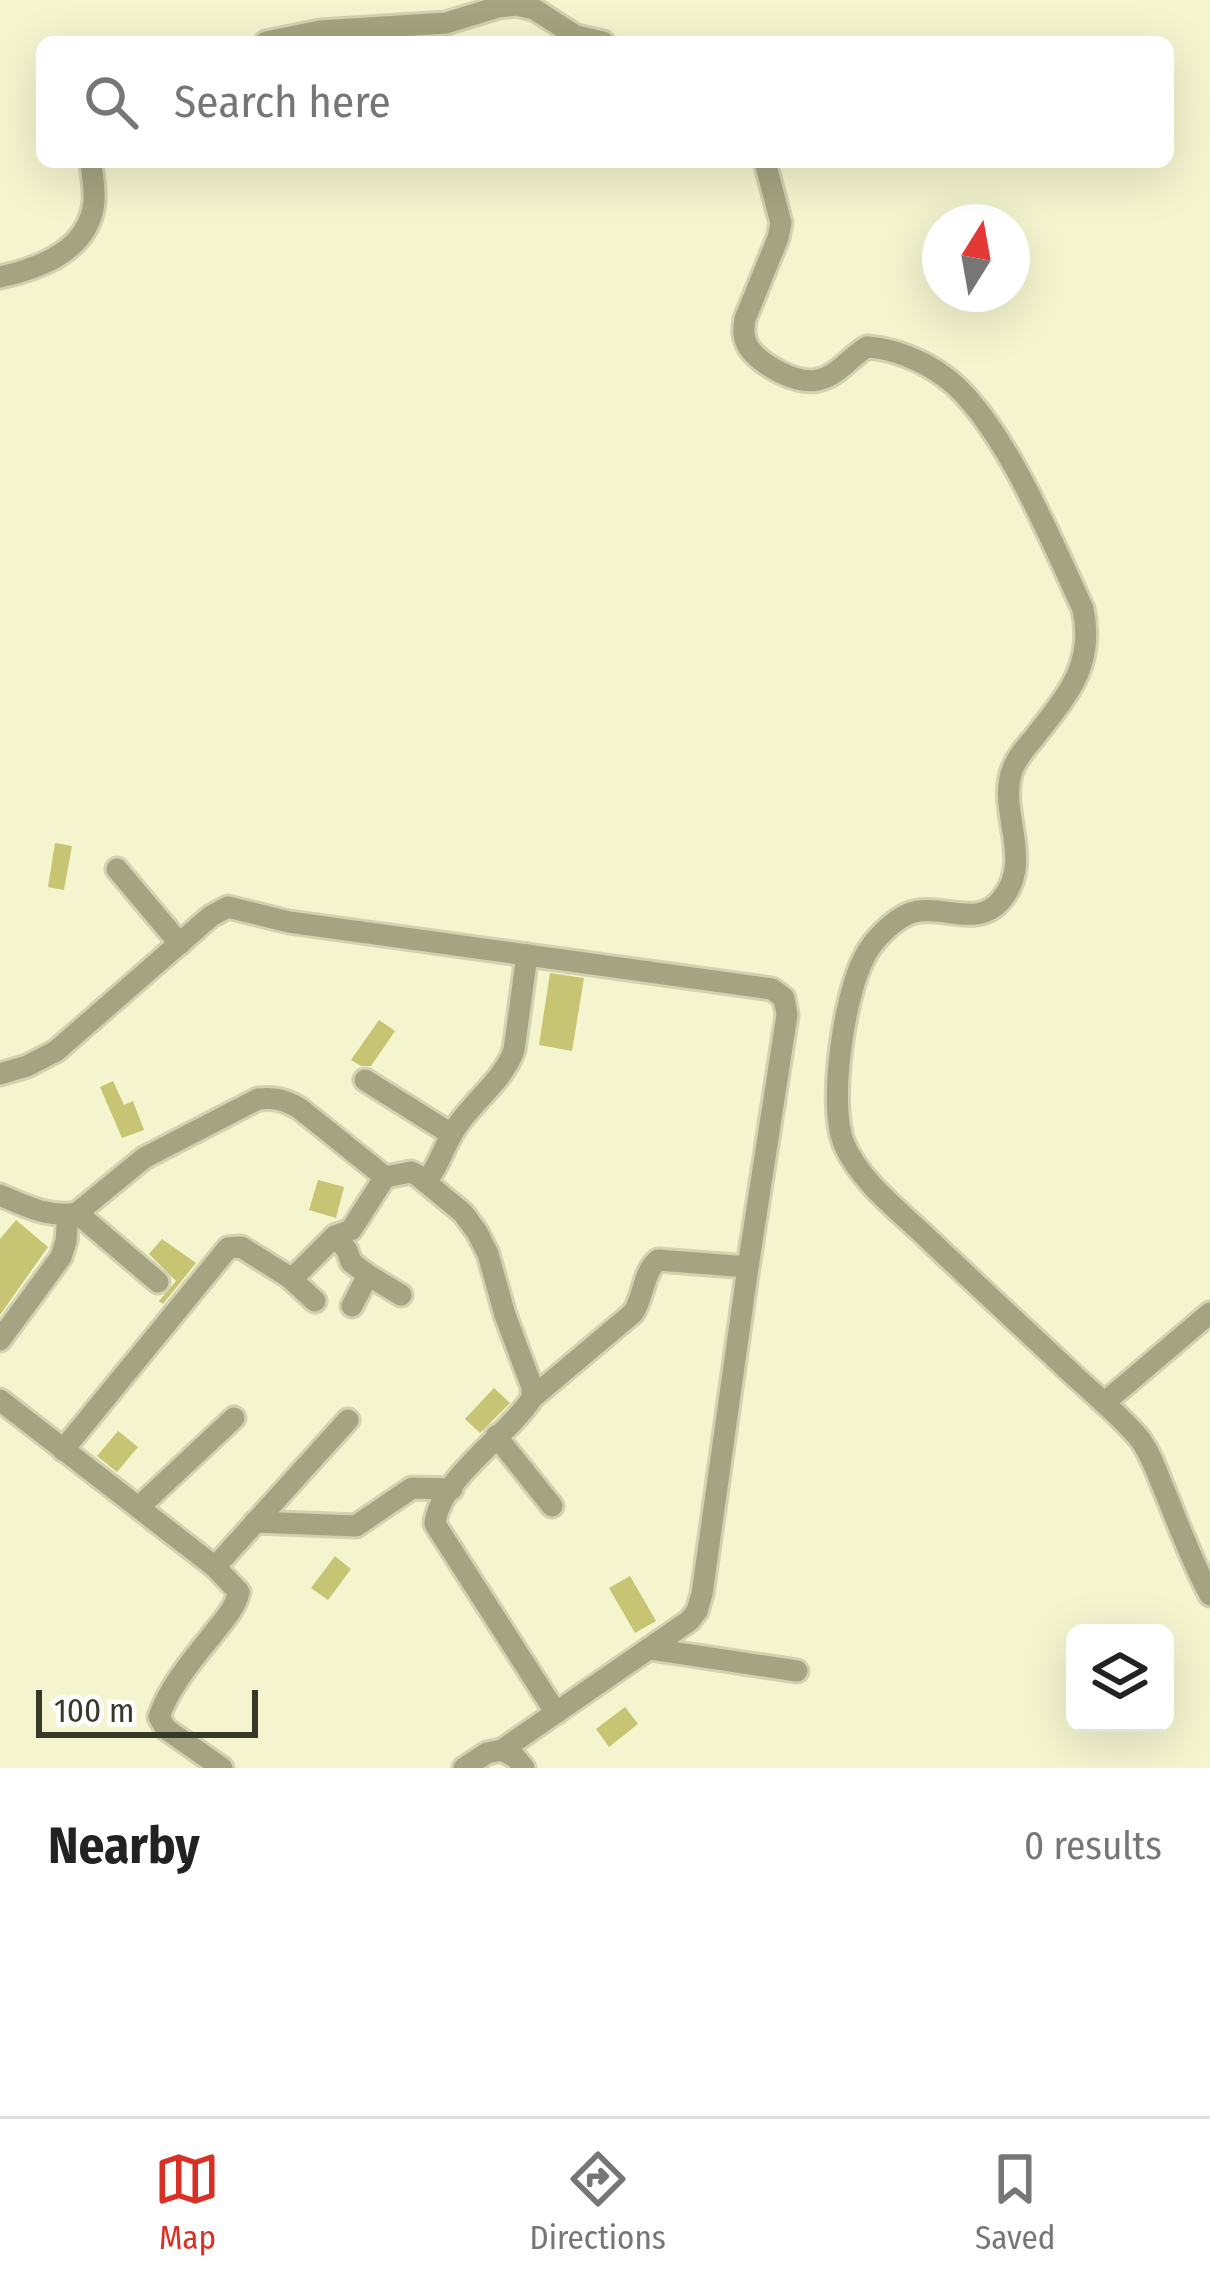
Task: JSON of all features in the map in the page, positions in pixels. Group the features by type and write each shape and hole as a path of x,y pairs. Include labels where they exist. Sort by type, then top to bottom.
{"street":[{"path":"295,36 446,23 517,5 534,9 576,36"},
{"path":"0,277 50,261 82,235 95,198 92,168"},
{"path":"767,168 781,223 745,319 743,331 750,349 761,360 810,382 830,376 867,347 890,350 945,376 996,436 1083,609 1087,644 1079,676 1018,757 1011,775 1016,864 1000,902 985,913 917,911 905,915 870,947 853,989 836,1096 839,1127 861,1172 1141,1441 1210,1594"},
{"path":"117,869 180,944"},
{"path":"0,1074 56,1051 211,916 228,907 290,922 772,989 784,998 787,1016 698,1612 502,1750 487,1753 464,1768"},
{"path":"427,1182 470,1107 510,1062 527,955"},
{"path":"364,1079 452,1134"},
{"path":"0,1340 61,1257 72,1214 144,1158 258,1099 286,1100 385,1177"},
{"path":"289,1277 335,1236 351,1230 385,1177 411,1172 463,1213 488,1254 532,1398"},
{"path":"0,1195 39,1211 72,1214 158,1282"},
{"path":"335,1236 351,1262 401,1295"},
{"path":"63,1450 228,1248 241,1247 289,1277 315,1301"},
{"path":"556,1712 435,1524 436,1514 452,1489 532,1398 633,1313 658,1260 748,1267"},
{"path":"352,1306 368,1275"},
{"path":"1104,1403 1210,1313"},
{"path":"0,1400 235,1586 238,1599 159,1717 166,1729 222,1768"},
{"path":"139,1507 234,1418"},
{"path":"215,1567 348,1420"},
{"path":"496,1436 552,1507"},
{"path":"255,1522 356,1526 412,1488 452,1489"},
{"path":"651,1648 797,1671"},
{"path":"502,1750 524,1768"}],"building":[{"path":"55,843 72,846 64,890 48,887"},
{"path":"550,973 584,978 572,1051 539,1045"},
{"path":"379,1020 395,1031 371,1066 361,1066 351,1060"},
{"path":"113,1081 124,1105 133,1101 144,1130 122,1138 100,1087"},
{"path":"318,1180 344,1187 336,1218 309,1210"},
{"path":"16,1220 48,1247 0,1315 0,1239"},
{"path":"162,1239 196,1263 163,1304 159,1301 176,1281 149,1254"},
{"path":"494,1388 510,1403 480,1433 465,1419"},
{"path":"118,1431 138,1447 117,1472 97,1456"},
{"path":"335,1556 351,1569 328,1600 311,1588"},
{"path":"630,1576 656,1621 635,1633 609,1588"},
{"path":"625,1707 638,1724 609,1747 596,1729"}]}
